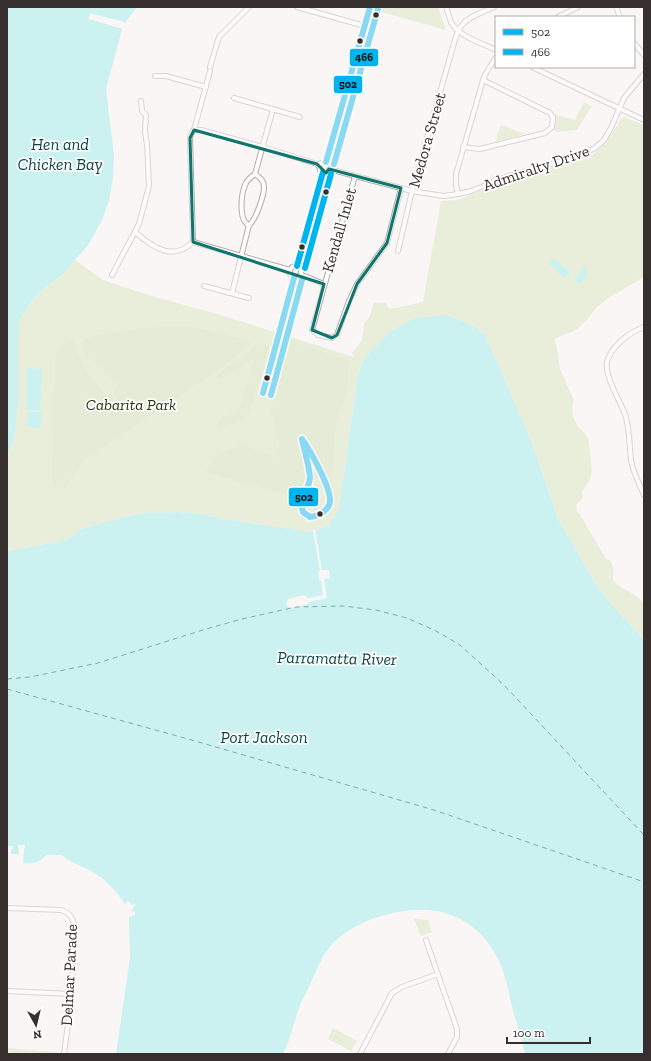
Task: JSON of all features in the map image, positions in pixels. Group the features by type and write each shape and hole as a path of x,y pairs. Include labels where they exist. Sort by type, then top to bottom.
{"street":[{"path":"193,242 190,138 194,130 206,87 218,37 249,7"},
{"path":"297,7 365,26"},
{"path":"326,162 370,7"},
{"path":"446,7 452,22 459,30 467,36 495,50"},
{"path":"459,30 469,19 494,7"},
{"path":"560,16 578,7"},
{"name":"Medora Street","path":"398,250 412,191 459,30"},
{"path":"635,44 644,55"},
{"path":"458,194 456,174 463,147 483,80 495,60"},
{"path":"534,68 644,120"},
{"name":"Admiralty Drive","path":"329,169 412,191 443,196 458,194 508,176 559,162 588,152 604,140 624,98 644,74"},
{"path":"155,76 166,76 206,87"},
{"path":"463,147 474,149 485,148 545,132 552,126 553,118 550,113 483,80"},
{"path":"234,98 300,117"},
{"path":"112,275 139,224 149,186 145,131 146,115 142,111 141,101"},
{"path":"249,225 244,221 242,213 243,192 247,182 255,174 273,109"},
{"path":"194,130 201,130 263,147 317,164 323,172"},
{"path":"319,166 326,162"},
{"path":"323,172 327,172 330,166 326,162"},
{"path":"297,266 323,172"},
{"path":"232,293 249,225 255,218 264,186 261,178 255,174"},
{"name":"Kendall Inlet","path":"355,176 312,330 318,335 332,338 338,335 349,301 357,284 387,243 401,188"},
{"path":"135,232 149,244 166,251 178,251 184,249 193,242"},
{"path":"193,242 290,270"},
{"path":"290,270 292,267 297,266"},
{"path":"294,278 297,278 300,275 301,270 297,266"},
{"path":"290,270 290,274 294,278"},
{"name":"Kendall Inlet","path":"300,275 302,274 324,284"},
{"path":"278,333 294,278"},
{"path":"204,286 249,298"},
{"path":"644,326 626,337 611,354 607,364 609,376 627,422 632,465 644,495"},
{"name":"Delmar Parade","path":"7,908 61,910 68,912 74,919 72,994 64,1054"},
{"path":"426,940 457,1029 456,1037 448,1054"},
{"path":"360,1054 392,993 402,987 438,974"},
{"path":"7,991 72,994"}],"highlighted area":[{"path":"194,130 317,164 326,173 329,169 401,188 387,243 357,284 337,335 332,338 312,330 324,284 193,242 190,138"}],"green space":[{"path":"379,7 438,7 446,30 378,11"},
{"path":"584,102 592,106 577,130 557,132 553,129 555,123 554,114 575,120"},
{"name":"Cabarita Park","path":"624,117 644,125 644,277 610,297 596,308 587,320 576,330 554,339 560,369 574,400 572,408 573,416 578,427 585,433 589,442 592,472 590,479 582,492 582,499 576,505 577,512 606,559 610,560 614,570 613,580 616,584 634,594 642,601 644,605 644,640 598,588 558,519 533,445 485,335 479,330 371,352 363,360 358,374 339,510 329,525 312,532 224,519 202,514 178,512 145,513 81,529 72,537 61,541 7,551 7,458 14,438 18,324 28,306 39,292 62,275 75,260 103,280 354,357 352,353 362,340 364,324 370,316 374,303 386,303 388,308 391,308 423,302 441,201 457,200 510,179 590,157 605,143 620,119"},
{"path":"501,125 526,134 495,142"},
{"path":"159,327 195,327 254,342 215,373 84,460 64,489 55,487 52,483 52,471 55,358 57,349 74,337 75,350 91,378 107,395 111,392 116,405 118,404 113,391 119,386 97,363 85,357 82,344 84,339 112,332"},
{"path":"284,338 349,361 347,393 336,421 334,462 331,477 307,479 297,498 205,472 218,453 242,445 277,457 279,441 270,410 273,400 269,392 277,355"},
{"path":"259,343 269,346 250,412 240,422 218,429 217,421 226,415 239,410 255,357 236,371 219,380 217,375"},
{"path":"414,919 428,920 432,932 421,936"},
{"path":"333,1028 357,1041 351,1051 328,1039"},
{"path":"7,1048 57,1052 57,1054 7,1054"}],"water":[{"name":"Hen and Chicken Bay","path":"7,7 137,7 123,26 106,89 114,155 113,177 109,201 101,222 88,245 62,275 39,292 28,306 18,324 18,401 14,438 7,458"},
{"path":"554,258 570,272 565,278 548,264"},
{"path":"584,268 587,269 588,273 582,282 577,283 575,278"},
{"name":"Port Jackson","path":"446,315 472,326 485,335 533,445 558,519 598,588 644,640 644,1054 525,1054 504,973 491,947 470,925 458,918 445,913 430,910 415,910 399,912 372,919 347,932 332,944 322,959 302,1001 283,1054 116,1054 130,958 129,917 135,915 135,912 131,911 136,904 131,905 130,902 127,901 125,905 117,893 102,878 90,870 70,861 62,855 46,855 38,862 28,864 7,860 7,551 61,541 72,537 81,529 145,513 178,512 202,514 224,519 312,532 329,525 339,509 358,374 363,360 390,332 398,327 415,318"},
{"path":"27,368 42,369 40,410 26,410"},
{"path":"28,412 41,412 40,428 27,427"}],"pier":[{"path":"90,13 125,22 123,29 89,19"},
{"path":"315,529 322,570 329,570 330,578 324,579 327,598 309,602 306,605 290,608 286,604 288,599 304,595 308,598 323,595 321,580 319,580 318,572 320,571 313,530"},
{"path":"18,845 25,845 23,864 7,860 7,846 13,846 13,849 11,849 11,854 19,854"}],"ferry route":[{"path":"7,679 30,677 98,663 206,629 296,607 343,606 376,610 407,618 436,631 460,645 504,685 644,835"},
{"path":"7,689 188,739 434,810 644,882"}],"transit line":[{"name":"502","path":"326,162 370,7"},
{"name":"466","path":"334,164 378,9"},
{"name":"502","path":"297,266 323,172"},
{"name":"466","path":"305,268 331,174"},
{"name":"502","path":"263,393 294,278"},
{"name":"466","path":"271,395 302,280"},
{"name":"502","path":"302,439 323,477 327,486 330,500 330,504 326,510 310,517 303,512 302,507 303,498 310,478 302,439"}],"water label":[{"name":"Parramatta River","path":"337,658"}]}
